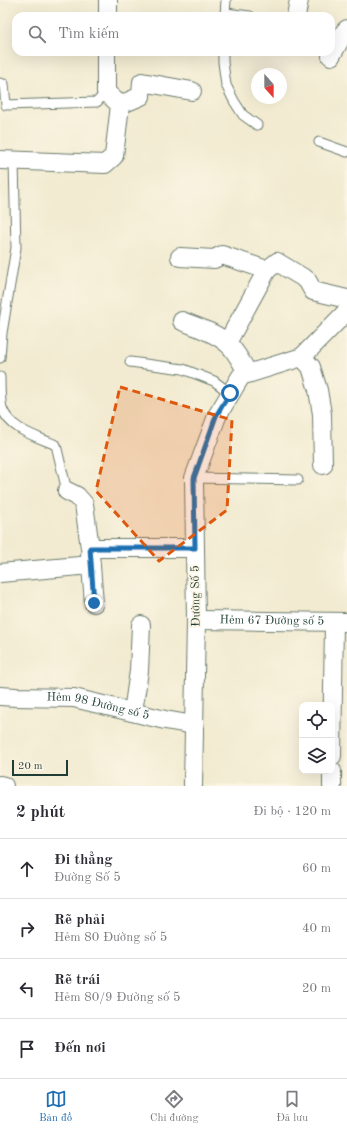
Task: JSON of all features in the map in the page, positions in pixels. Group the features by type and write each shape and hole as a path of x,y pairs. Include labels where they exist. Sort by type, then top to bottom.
{"street":[{"path":"108,0 108,12"},
{"path":"297,12 299,0"},
{"path":"335,49 347,29"},
{"path":"106,56 106,92 120,105"},
{"path":"120,105 141,96 142,82 192,91"},
{"path":"7,161 105,164 114,156 120,105"},
{"path":"180,257 214,259 222,255 268,270"},
{"path":"228,343 268,270 277,262 307,280 313,291 347,299"},
{"name":"Đường Số 5","path":"193,786 196,620 194,478 216,416 241,376 302,357 347,311"},
{"path":"182,321 207,331 228,343 248,374"},
{"path":"302,357 312,367 318,390 322,414 323,465"},
{"path":"66,491 77,496 84,504 91,556 94,603"},
{"path":"0,573 91,556 195,548"},
{"name":"Hẻm 67 Đường số 5","path":"196,620 340,623"},
{"path":"333,738 340,623"},
{"path":"133,712 139,671 141,625"},
{"name":"Hẻm 98 Đường số 5","path":"0,696 74,698 194,726"},
{"path":"332,774 332,786"},
{"path":"0,785 4,786"}],"lane":[{"path":"226,0 226,12"},
{"path":"223,56 226,85 243,115 257,125"},
{"path":"0,83 4,84 6,104 97,102 106,92"},
{"path":"318,142 347,152"},
{"path":"0,358 2,333 16,248 7,161"},
{"path":"130,362 184,369 214,381 230,393"},
{"path":"0,377 0,401 9,421 18,428 56,445 66,491"},
{"path":"194,478 298,480"}],"highlighted area":[{"path":"120,387 232,420 227,510 159,561 96,491"}],"route":[{"path":"94,603 90,548 195,548 194,478 216,416 230,393"}]}
